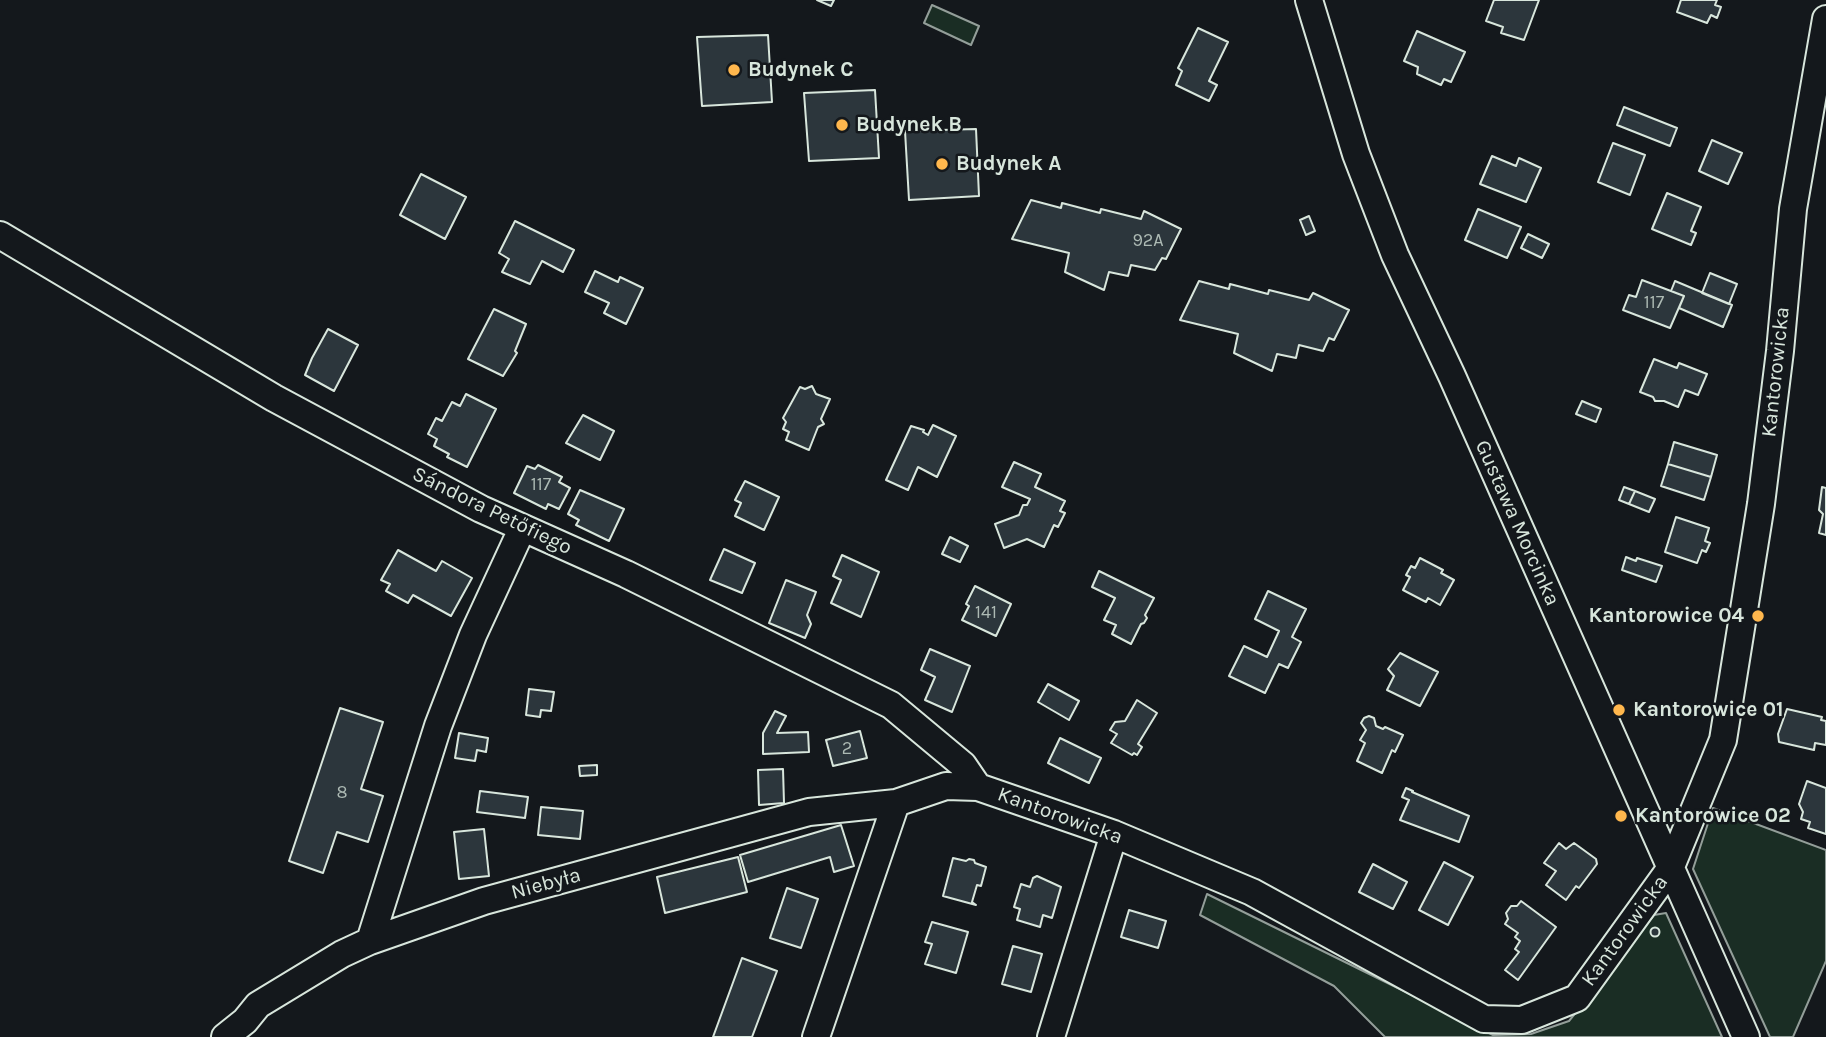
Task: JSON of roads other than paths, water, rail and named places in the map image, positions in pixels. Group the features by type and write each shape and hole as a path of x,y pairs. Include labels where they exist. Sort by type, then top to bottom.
{"street":[{"name":"Gustawa Morcinka","path":"1309,0 1356,154 1395,256 1463,401 1746,1037"},
{"name":"Kantorowicka","path":"896,803 946,786 978,787 1114,834 1252,892 1485,1019 1522,1020 1577,998 1670,869 1723,740 1761,504 1780,351 1793,209 1826,19"},
{"name":"Sándora Petőfiego","path":"0,235 274,398 522,529 626,573 891,705 963,765 978,787"},
{"path":"370,941 438,726 473,635 522,529"},
{"path":"816,1037 896,803"},
{"name":"Niebyła","path":"225,1037 245,1021 258,1005 342,954 370,941 484,901 809,812 896,803"},
{"path":"1051,1037 1114,834"}],"place":[{"name":"Budynek C","path":"734,70"},
{"name":"Budynek B","path":"842,125"},
{"name":"Budynek A","path":"942,164"},
{"name":"Kantorowice 04","path":"1758,616"},
{"name":"Kantorowice 01","path":"1619,710"},
{"name":"Kantorowice 02","path":"1621,816"}]}
